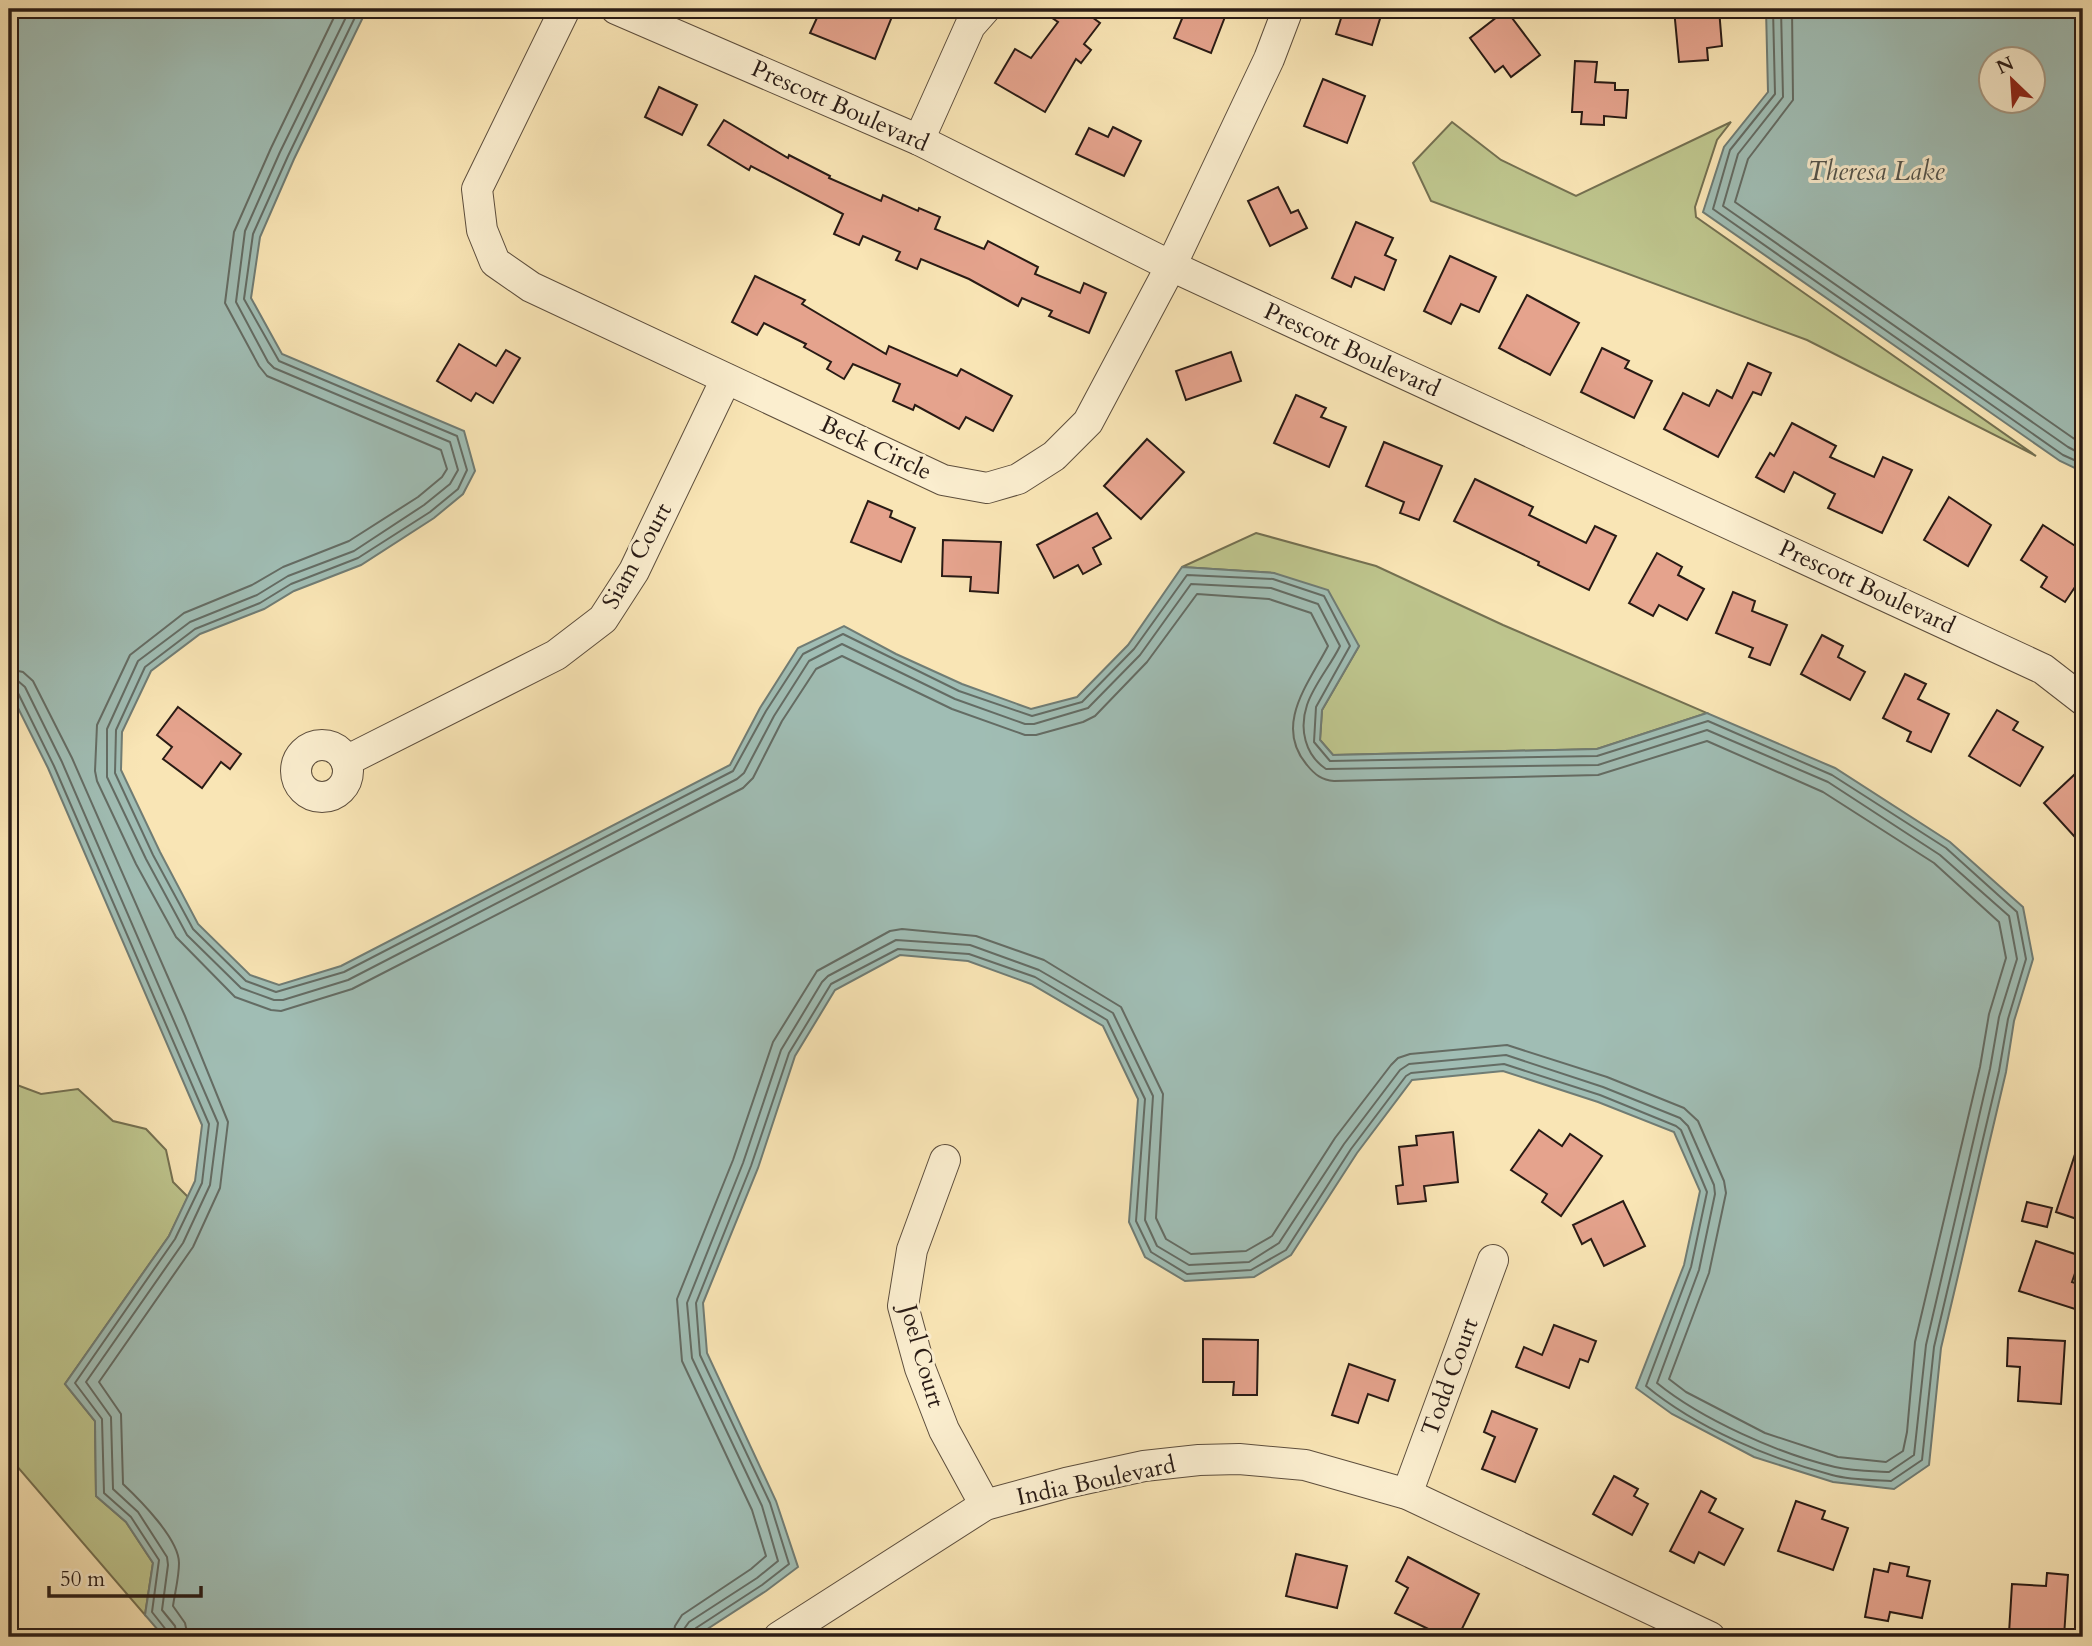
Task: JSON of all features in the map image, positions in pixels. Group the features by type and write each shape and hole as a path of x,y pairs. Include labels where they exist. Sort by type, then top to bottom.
{"street":[{"name":"Beck Circle","path":"565,9 477,189 482,230 495,262 531,287 943,480 987,488 1018,479 1054,456 1088,422 1171,266 1269,60 1288,9"},
{"name":"Prescott Boulevard","path":"615,9 919,140 1171,266 2043,669 2083,700"},
{"path":"919,140 970,26 985,9"},
{"name":"Siam Court","path":"346,761 556,655 603,619 634,571 726,379"},
{"name":"Joel Court","path":"945,1160 912,1250 903,1306 920,1368 944,1430 985,1505"},
{"name":"Todd Court","path":"1407,1494 1493,1260"},
{"name":"India Boulevard","path":"779,1637 985,1505 1144,1466 1239,1459 1305,1465 1407,1494 1710,1637"}],"green space":[{"path":"1452,122 1501,160 1576,196 1731,122 1717,140 1695,207 1696,217 2036,456 1807,340 1431,201 1413,163"},
{"path":"1256,533 1376,566 1503,625 1707,713 1597,749 1333,755 1320,740 1322,710 1359,646 1274,573 1182,567"},
{"path":"9,1082 41,1094 78,1089 113,1121 146,1129 166,1150 173,1182 188,1197 169,1236 65,1384 95,1421 96,1496 126,1522 153,1563 145,1615 9,1457"}],"water":[{"path":"9,9 367,9 294,159 260,237 251,298 282,354 464,431 475,471 463,494 434,518 361,565 294,591 264,609 200,634 151,671 122,732 121,770 160,852 198,924 250,975 279,985 341,966 730,765 760,708 798,648 844,626 896,654 962,684 1031,709 1077,697 1128,645 1182,567 1274,573 1328,590 1359,646 1322,710 1320,740 1333,755 1597,749 1707,713 1835,768 1950,842 2023,907 2033,959 2014,1021 2006,1072 1941,1348 1929,1465 1894,1489 1833,1482 1754,1457 1672,1414 1636,1388 1684,1265 1700,1191 1674,1132 1598,1102 1503,1071 1412,1080 1357,1153 1291,1255 1254,1277 1185,1281 1145,1257 1129,1222 1138,1099 1103,1026 1031,984 968,961 900,955 835,990 795,1056 758,1168 703,1303 707,1353 776,1501 798,1567 695,1637 164,1637 145,1615 153,1563 126,1522 96,1496 95,1421 65,1384 169,1236 195,1181 202,1125 48,768 9,690"},
{"name":"Theresa Lake","path":"1766,9 2083,9 2083,472 2060,461 1703,212 1724,147 1768,92"}],"building":[{"path":"821,9 879,9 893,14 875,59 810,33"},
{"path":"1039,9 1081,9 1100,23 1084,44 1091,50 1081,63 1076,59 1045,112 995,83 1015,49 1031,58 1058,22"},
{"path":"1186,9 1228,9 1211,53 1174,38"},
{"path":"1344,9 1383,9 1372,45 1336,34"},
{"path":"1674,9 1719,9 1722,46 1707,48 1708,60 1679,62"},
{"path":"1506,10 1540,55 1511,77 1503,66 1495,72 1470,38"},
{"path":"1575,61 1597,62 1595,82 1615,83 1615,90 1628,90 1626,118 1604,116 1604,125 1581,124 1582,112 1572,112"},
{"path":"1323,79 1365,96 1347,143 1304,126"},
{"path":"659,87 697,105 682,135 645,117"},
{"path":"724,120 788,158 789,155 830,176 829,178 881,201 883,195 918,211 919,208 940,217 935,229 984,249 988,241 1038,267 1035,274 1080,293 1084,283 1106,293 1089,333 1049,316 1052,311 1022,298 1018,306 969,279 921,259 917,269 896,260 900,252 863,236 859,245 834,234 843,214 751,166 749,170 708,145"},
{"path":"1113,127 1141,141 1124,176 1076,154 1089,128 1108,137"},
{"path":"1278,187 1291,213 1298,210 1307,228 1270,246 1248,201"},
{"path":"1356,222 1393,238 1385,255 1396,260 1384,290 1355,277 1351,287 1332,278"},
{"path":"1450,256 1496,277 1479,312 1461,304 1451,324 1424,311"},
{"path":"755,276 805,300 802,304 886,354 889,346 957,376 961,369 1012,396 993,431 966,417 959,429 915,405 913,410 893,401 900,384 853,364 844,379 827,369 831,362 804,347 806,344 764,323 757,335 732,322"},
{"path":"1527,295 1579,323 1550,375 1499,348"},
{"path":"459,344 496,366 506,350 520,358 493,403 476,393 471,401 437,381"},
{"path":"1602,348 1629,361 1625,368 1652,381 1634,418 1581,392"},
{"path":"1231,352 1241,381 1186,400 1176,371"},
{"path":"1748,363 1771,373 1761,395 1753,392 1718,457 1664,429 1683,393 1709,406 1717,390 1732,398"},
{"path":"1296,395 1326,408 1321,417 1346,427 1329,467 1274,443"},
{"path":"1792,423 1836,446 1830,457 1874,477 1883,457 1912,470 1882,533 1828,508 1835,494 1794,472 1784,492 1756,477 1770,453 1774,456"},
{"path":"1147,439 1184,472 1141,519 1104,486"},
{"path":"1384,442 1442,466 1419,520 1400,513 1404,502 1366,486"},
{"path":"1475,479 1533,507 1529,515 1586,543 1595,526 1616,536 1589,590 1538,565 1539,562 1454,521"},
{"path":"1949,497 1991,525 1968,566 1924,540"},
{"path":"868,501 892,511 890,517 915,528 901,562 851,542"},
{"path":"1097,513 1111,538 1093,548 1101,564 1083,574 1078,565 1054,578 1037,545"},
{"path":"2043,525 2083,551 2083,575 2065,602 2041,587 2047,577 2021,560"},
{"path":"943,540 1001,542 998,593 970,591 971,577 942,576"},
{"path":"1657,553 1682,567 1678,575 1704,589 1687,620 1659,605 1653,616 1629,603"},
{"path":"1733,592 1755,601 1752,611 1787,625 1770,665 1749,657 1753,648 1716,633"},
{"path":"1822,635 1843,646 1838,657 1865,672 1850,700 1801,674"},
{"path":"1905,674 1926,684 1918,699 1949,714 1931,752 1907,741 1911,732 1883,718"},
{"path":"178,707 241,754 230,769 221,762 202,788 163,759 172,747 157,735"},
{"path":"1997,710 2018,722 2013,730 2043,747 2020,786 1969,756"},
{"path":"2074,775 2083,785 2083,846 2044,803"},
{"path":"1539,1130 1562,1146 1570,1134 1602,1156 1561,1216 1542,1202 1547,1194 1511,1170"},
{"path":"1453,1132 1458,1182 1424,1186 1426,1201 1398,1204 1396,1186 1403,1185 1399,1147 1417,1145 1416,1136"},
{"path":"2080,1139 2083,1139 2083,1221 2056,1212"},
{"path":"1623,1201 1645,1246 1604,1266 1591,1239 1582,1244 1573,1225"},
{"path":"2027,1202 2052,1208 2047,1227 2022,1221"},
{"path":"2036,1241 2081,1256 2072,1282 2082,1285 2075,1309 2019,1291"},
{"path":"1554,1325 1596,1341 1588,1362 1580,1359 1569,1388 1516,1367 1524,1347 1542,1355"},
{"path":"2008,1338 2065,1341 2061,1404 2018,1401 2020,1367 2007,1366"},
{"path":"1203,1339 1258,1340 1257,1395 1233,1395 1234,1382 1203,1382"},
{"path":"1349,1364 1395,1380 1388,1401 1368,1394 1358,1423 1332,1415"},
{"path":"1492,1411 1537,1429 1515,1482 1482,1469 1495,1437 1484,1432"},
{"path":"1614,1476 1638,1489 1634,1496 1648,1504 1632,1535 1593,1514"},
{"path":"1701,1491 1716,1499 1709,1512 1743,1529 1724,1565 1699,1552 1694,1563 1670,1551"},
{"path":"1796,1501 1825,1511 1822,1519 1848,1528 1833,1570 1778,1551"},
{"path":"1296,1554 1347,1566 1337,1608 1286,1596"},
{"path":"1408,1557 1479,1594 1458,1637 1445,1637 1395,1613 1408,1588 1396,1581"},
{"path":"1890,1563 1909,1567 1907,1576 1930,1581 1922,1618 1890,1612 1888,1621 1865,1617 1874,1569 1888,1572"},
{"path":"2047,1573 2068,1575 2064,1637 2009,1633 2012,1584 2046,1586"}]}
